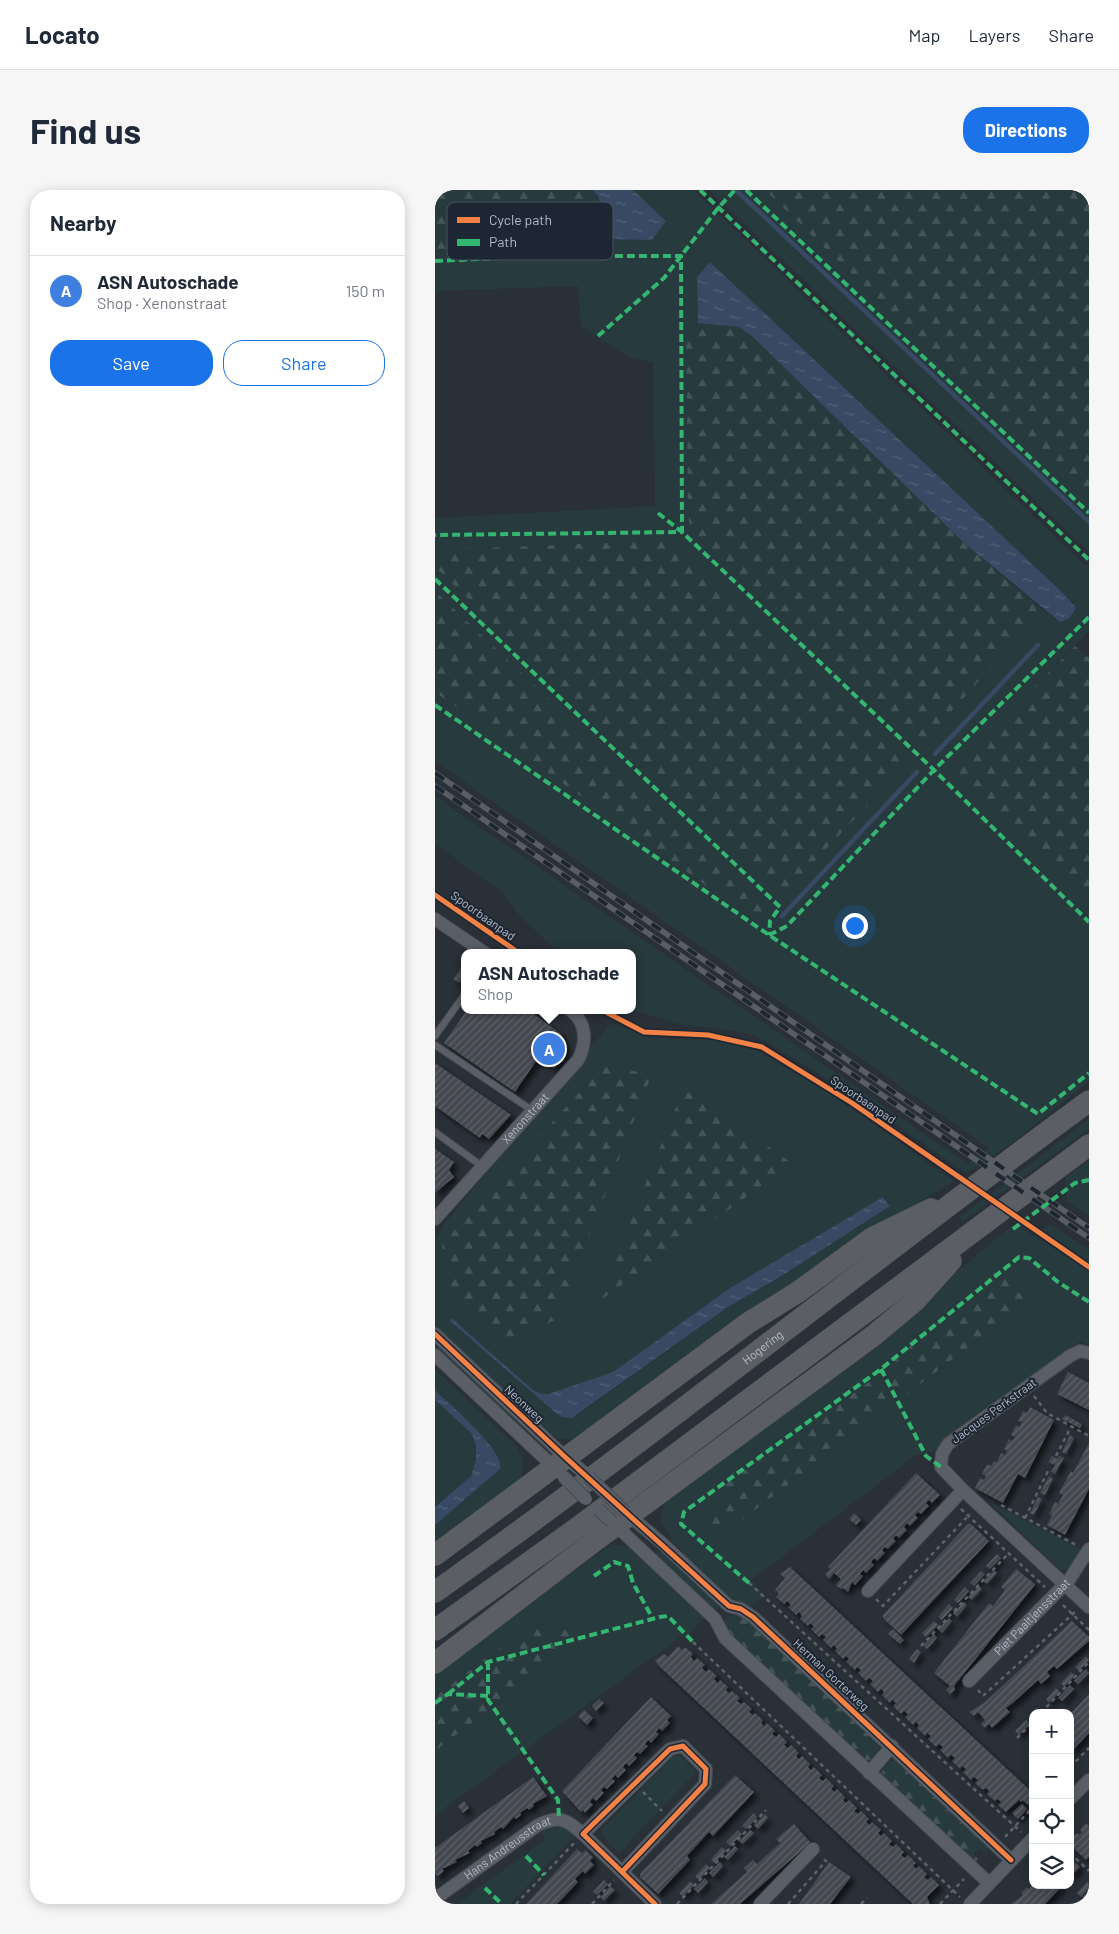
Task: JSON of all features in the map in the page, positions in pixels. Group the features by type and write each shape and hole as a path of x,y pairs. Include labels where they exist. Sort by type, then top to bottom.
{"highway":[{"name":"Hogering","path":"435,1592 538,1519 963,1194 1089,1101"},
{"path":"435,1630 546,1551 1089,1145"},
{"path":"435,1555 564,1466 749,1322 798,1292 872,1238 963,1194"},
{"path":"435,1663 620,1519 873,1336 915,1301 984,1224"}],"street":[{"path":"435,918 479,949"},
{"name":"Xenonstraat","path":"435,1219 579,1060 584,1049 585,1037 582,1024 575,1014"},
{"name":"Neonweg","path":"435,1334 564,1466 586,1499"},
{"name":"Jacques Perkstraat","path":"1088,1353 1080,1351 1070,1356 948,1444 942,1454 941,1467 1089,1608"},
{"name":"Neonweg","path":"435,1355 564,1466 600,1489"},
{"name":"Herman Gorterweg","path":"600,1489 620,1519 715,1619 725,1638 989,1883"},
{"path":"868,1591 963,1490"},
{"name":"Herman Gorterweg","path":"586,1499 620,1519 729,1606 741,1609 753,1617 1011,1860"},
{"name":"Piet Paaltjensstraat","path":"969,1681 1065,1584 1079,1568 1089,1550"},
{"path":"715,1619 729,1606"},
{"path":"583,1834 670,1749 683,1746 706,1769 705,1784 622,1872"},
{"path":"869,1773 892,1746"},
{"path":"1074,1795 1089,1780"},
{"name":"Hans Andreusstraat","path":"435,1899 538,1825 551,1819 559,1818 571,1823 655,1904"},
{"path":"965,1901 989,1883 1029,1842"},
{"path":"761,1904 813,1849"}],"lane":[{"path":"435,1036 461,1000"},
{"path":"435,1045 533,1111"},
{"path":"435,1132 483,1167"}],"path":[{"path":"1027,1387 1047,1413 1089,1436"},
{"path":"1056,1456 1071,1427"},
{"path":"1025,1518 1048,1471"},
{"path":"952,1501 1089,1630"},
{"path":"999,1505 1089,1550"},
{"path":"921,1646 1019,1542"},
{"path":"749,1583 1029,1836"},
{"path":"693,1642 965,1901"},
{"path":"1045,1709 1089,1662"},
{"path":"1017,1738 1029,1726"},
{"path":"1074,1763 1089,1748"},
{"path":"635,1784 671,1820"},
{"path":"677,1904 766,1810"},
{"path":"516,1904 583,1834"},
{"path":"788,1904 826,1861 813,1849"},
{"path":"1074,1857 1089,1871"},
{"path":"591,1904 622,1872"},
{"path":"1078,1904 1089,1892"},
{"path":"861,1904 867,1898"}],"green space":[{"path":"435,190 593,190 599,197 599,202 447,202 447,252 435,253"},
{"path":"633,190 693,190 1086,566 1089,564 1089,631 950,770 1089,893 1089,1081 1012,1143 966,1173 838,1085 756,1036 734,1031 680,1024 636,1011 636,949 555,949 519,915 503,892 435,844 435,796 968,1164 989,1148 435,761 435,692 757,922 770,909 435,591 435,567 551,676 675,540 435,550 435,518 655,506 653,363 627,356 581,326 578,286 435,291 435,253 447,252 447,260 613,260 613,239 652,240 666,221","holes":["710,262 1076,608 1060,622 1043,610 920,745 686,330 698,323 697,277"]},
{"path":"709,190 765,190 1089,504 1089,552"},
{"path":"765,190 1089,190 1089,504"},
{"path":"698,323 739,327 752,336 962,541 1043,610 920,746 690,532 688,508 686,330"},
{"path":"675,540 910,760 780,898 435,567 435,550"},
{"path":"435,591 770,908 757,922 435,692"},
{"path":"1075,646 1089,658 1089,893 950,770"},
{"path":"611,1023 650,1038 713,1040 758,1051 832,1095 954,1181 809,1274 573,1440 560,1439 548,1433 435,1328 435,1243 444,1224","holes":["884,1197 890,1206 783,1275 728,1307 578,1415 557,1414 450,1321 452,1319 457,1323 533,1390 542,1394 548,1394 613,1372 730,1288"]},
{"path":"606,1063 651,1076 557,1319 509,1341 449,1292 442,1244"},
{"path":"684,1087 793,1164 599,1301"},
{"path":"1089,1119 1089,1129 963,1221 960,1217"},
{"path":"1089,1160 1089,1216 1067,1201 1065,1177"},
{"path":"1014,1224 1057,1250 1062,1243 1041,1229 1051,1224 1089,1250 1089,1345 1081,1341 933,1451 916,1455 751,1580 765,1596 747,1608 722,1594 671,1539 661,1520 665,1500 943,1283","holes":["997,1270 1027,1303 726,1532 709,1525"]},
{"path":"997,1270 1028,1302 726,1532 709,1525 726,1484 872,1380"},
{"path":"435,1339 516,1415 512,1419 435,1347"},
{"path":"435,1369 517,1447 521,1455 523,1467 520,1481 435,1549 435,1525 500,1469 499,1461 494,1451 485,1440 435,1390"},
{"path":"435,1400 472,1434 476,1446 476,1460 471,1476 435,1507"},
{"path":"987,1500 1080,1549 1071,1569 1061,1570"},
{"path":"614,1545 628,1546 635,1549 705,1617 686,1637 683,1635 435,1815 435,1751 588,1634 533,1622 435,1697 435,1675 600,1552"},
{"path":"660,1549 720,1605 716,1611 671,1571 656,1553"},
{"path":"733,1614 742,1615 878,1743 878,1754 873,1759 864,1761 724,1629 725,1620"},
{"path":"533,1622 588,1634 435,1751 435,1697"},
{"path":"673,1756 680,1756 696,1772 619,1853 602,1835 603,1828"},
{"path":"893,1761 901,1764 989,1846 984,1852 979,1848 973,1854 978,1859 973,1864 881,1775 884,1766"},
{"path":"554,1825 563,1825 575,1836 510,1904 457,1904 546,1839 539,1831"}],"water":[{"path":"593,190 633,190 666,221 652,240 613,239 613,202 599,202 599,197"},
{"path":"710,262 1064,594 1076,608 1070,618 1060,622 962,541 752,336 739,327 698,323 697,277"},
{"path":"883,1197 890,1206 783,1275 728,1307 572,1418 562,1417 557,1414 450,1321 452,1318 533,1390 542,1394 548,1394 613,1372 730,1288"},
{"path":"435,1390 485,1440 494,1451 499,1461 500,1469 435,1525 435,1507 471,1476 476,1460 476,1446 472,1434 435,1400"}],"building":[{"path":"461,968 461,980 459,983 453,979"},
{"path":"464,1014 534,1014 561,1034 566,1046 564,1056 554,1068 539,1057 515,1092 444,1043"},
{"path":"435,1063 511,1115 489,1139 482,1134 480,1138 435,1106"},
{"path":"435,1149 454,1162 449,1170 454,1177 435,1193"},
{"path":"1068,1372 1089,1383 1089,1410 1057,1394"},
{"path":"1030,1407 1054,1420 1025,1478 1018,1474 1003,1503 975,1488 980,1478 984,1480 986,1476 982,1474 987,1464 991,1466 994,1461 997,1462 1001,1453 1005,1455 1007,1451 1004,1449 1009,1439 1012,1441 1015,1437 1011,1435 1016,1425 1020,1427 1022,1422 1018,1421 1023,1411 1027,1413"},
{"path":"1065,1415 1082,1424 1080,1428 1062,1419"},
{"path":"1070,1435 1074,1438 1066,1454 1062,1452"},
{"path":"1089,1443 1089,1489 1065,1535 1047,1525 1052,1515 1049,1514 1055,1502 1058,1504 1063,1495 1059,1493 1071,1471 1073,1473"},
{"path":"1052,1456 1058,1459 1059,1456 1064,1458 1055,1474 1051,1472 1055,1465 1048,1462"},
{"path":"916,1473 940,1495 932,1503 929,1500 926,1503 929,1506 921,1514 918,1512 915,1515 918,1518 910,1526 907,1523 904,1527 907,1530 899,1538 896,1535 893,1539 896,1541 888,1549 885,1547 882,1550 885,1553 877,1561 874,1558 871,1562 874,1565 866,1573 863,1570 860,1574 863,1576 855,1585 852,1582 848,1592 843,1588 841,1589 836,1585 841,1579 834,1573 829,1579 825,1574 830,1569 828,1567"},
{"path":"1049,1476 1053,1479 1045,1495 1040,1493"},
{"path":"1038,1497 1042,1499 1034,1515 1030,1513"},
{"path":"854,1513 861,1520 856,1525 849,1519"},
{"path":"968,1524 971,1524 989,1541 901,1635 883,1618 883,1615"},
{"path":"997,1554 1001,1558 990,1569 986,1566"},
{"path":"790,1567 1029,1789 1029,1805 1019,1800 1006,1812 998,1805 1001,1802 998,1799 995,1801 987,1794 989,1791 986,1788 983,1790 975,1783 978,1780 974,1777 971,1780 963,1772 966,1769 962,1766 960,1769 952,1761 955,1758 951,1755 948,1758 940,1750 943,1747 939,1744 936,1747 928,1739 931,1736 927,1733 925,1736 917,1728 919,1725 916,1722 913,1725 905,1717 908,1714 904,1711 901,1714 893,1706 896,1703 892,1700 890,1703 882,1695 884,1692 881,1689 878,1692 870,1684 873,1681 869,1678 866,1681 858,1673 861,1670 857,1667 855,1670 846,1662 849,1659 846,1656 843,1659 835,1651 837,1649 834,1645 831,1648 823,1640 826,1637 822,1634 819,1637 811,1629 814,1627 810,1623 808,1626 800,1619 802,1616 799,1612 796,1615 788,1607 791,1605 787,1601 784,1604 776,1597 779,1594 775,1590 785,1578 780,1574"},
{"path":"1016,1569 1035,1584 1034,1586 954,1686 955,1690 950,1694 946,1690 950,1686 934,1673 989,1603 993,1606 1005,1590 1001,1587"},
{"path":"994,1570 997,1573 987,1584 983,1581"},
{"path":"981,1571 985,1574 974,1586 970,1583"},
{"path":"979,1586 982,1589 972,1600 968,1597"},
{"path":"965,1587 969,1591 958,1603 954,1600"},
{"path":"964,1602 967,1605 957,1617 953,1613"},
{"path":"949,1604 953,1608 942,1620 938,1617"},
{"path":"949,1618 952,1621 942,1633 938,1629"},
{"path":"934,1621 938,1625 926,1637 922,1633"},
{"path":"1072,1621 1089,1637 1089,1641 1057,1669 1054,1666 1047,1672 1050,1676 1041,1684 1038,1680 1006,1708 1010,1712 992,1728 989,1724 985,1728 981,1724 985,1720 978,1712 974,1716 969,1712 984,1703"},
{"path":"893,1629 904,1640 900,1644 888,1634"},
{"path":"934,1634 937,1638 927,1649 923,1645"},
{"path":"678,1646 682,1650 685,1647 693,1654 691,1657 694,1661 697,1658 705,1665 702,1668 706,1672 709,1669 717,1676 714,1679 718,1683 720,1680 728,1687 726,1690 729,1693 732,1691 740,1698 737,1701 741,1704 744,1702 752,1709 749,1712 753,1715 755,1713 763,1720 761,1723 764,1726 767,1723 775,1731 772,1734 776,1737 779,1734 787,1742 784,1745 788,1748 791,1745 799,1753 796,1756 799,1759 802,1756 810,1764 808,1767 811,1770 814,1767 822,1775 819,1778 823,1781 826,1778 834,1786 831,1789 835,1792 837,1789 845,1797 843,1800 846,1803 849,1800 857,1808 854,1811 858,1814 861,1811 869,1819 866,1822 870,1825 872,1822 881,1830 878,1833 881,1836 884,1833 892,1841 889,1844 893,1847 896,1844 904,1852 901,1855 905,1858 908,1855 916,1863 913,1865 916,1869 919,1866 927,1874 924,1877 928,1880 931,1877 939,1885 927,1897 930,1904 913,1904 659,1666 655,1660 664,1654 668,1657"},
{"path":"917,1649 921,1652 914,1663 909,1659"},
{"path":"1086,1656 1089,1660 1079,1671 1075,1667"},
{"path":"1086,1669 1089,1673 1078,1684 1074,1681"},
{"path":"1071,1672 1075,1676 1064,1687 1061,1683"},
{"path":"1070,1685 1074,1689 1062,1701 1058,1698"},
{"path":"1056,1688 1060,1692 1049,1703 1046,1699"},
{"path":"1089,1694 1089,1733 1074,1749 1074,1717 1074,1710"},
{"path":"651,1697 671,1716 667,1720 670,1723 662,1731 659,1728 656,1732 659,1734 651,1743 648,1740 645,1744 648,1746 640,1754 637,1752 634,1755 637,1758 629,1766 626,1763 623,1767 626,1770 618,1778 615,1775 612,1779 615,1781 607,1789 604,1787 601,1790 604,1793 596,1801 593,1798 590,1802 593,1805 585,1813 583,1810 581,1812 562,1791"},
{"path":"599,1699 604,1703 596,1711 592,1706"},
{"path":"584,1710 593,1718 587,1725 578,1716"},
{"path":"1026,1720 1029,1723 1019,1735 1015,1731"},
{"path":"735,1775 754,1792 713,1836 709,1832 687,1856 690,1860 658,1894 640,1877 640,1874"},
{"path":"533,1777 547,1796 533,1804 534,1806 529,1810 527,1808 520,1813 521,1815 516,1819 514,1817 503,1829 501,1827 494,1832 495,1834 481,1841 482,1843 477,1847 475,1845 468,1851 470,1853 442,1869 444,1871 438,1876 435,1874 435,1848"},
{"path":"464,1801 469,1808 463,1813 458,1806"},
{"path":"1022,1804 1027,1809 1018,1819 1012,1813"},
{"path":"754,1813 757,1817 746,1829 742,1826"},
{"path":"765,1814 768,1818 758,1829 754,1825"},
{"path":"1086,1823 1089,1826 1089,1857 1086,1860 1074,1849 1074,1836 1082,1832 1080,1830"},
{"path":"794,1824 810,1842 809,1844 740,1904 711,1904 747,1872 744,1868 753,1860 757,1864 780,1843 776,1839"},
{"path":"738,1830 742,1834 730,1846 726,1842"},
{"path":"750,1830 754,1833 743,1844 739,1841"},
{"path":"735,1846 738,1849 728,1860 724,1857"},
{"path":"722,1847 726,1851 714,1863 711,1859"},
{"path":"577,1849 582,1853 585,1850 593,1857 590,1861 594,1865 585,1874 583,1871 575,1879 578,1882 557,1904 526,1904"},
{"path":"720,1862 723,1866 713,1877 709,1873"},
{"path":"829,1862 851,1877 830,1904 799,1904"},
{"path":"1074,1862 1080,1867 1074,1873"},
{"path":"706,1864 710,1868 699,1880 695,1876"},
{"path":"705,1878 708,1882 698,1893 694,1889"},
{"path":"604,1880 608,1884 597,1895 593,1892"},
{"path":"690,1881 694,1885 683,1897 679,1893"},
{"path":"1088,1881 1089,1889 1081,1897 1077,1893"},
{"path":"610,1886 615,1890 604,1901 600,1897"},
{"path":"1027,1887 1029,1889 1059,1889 1045,1904 1011,1904 1023,1895 1021,1893"}],"waterway":[{"path":"736,190 1089,522"},
{"path":"935,754 1038,645"},
{"path":"782,916 917,772"}],"railway":[{"path":"435,773 1089,1228"},
{"path":"435,786 1089,1238"}],"marked path":[{"path":"700,190 1089,560"},
{"path":"598,336 664,278 719,207 735,190"},
{"path":"746,190 1089,513"},
{"path":"435,535 682,532 681,256 613,256"},
{"path":"435,261 456,260"},
{"path":"658,513 682,532 934,770 1089,922"},
{"path":"435,579 780,907 770,921 769,935"},
{"path":"769,935 787,926 934,770 1089,617"},
{"path":"435,705 769,935 1038,1114 1089,1073"},
{"path":"1013,1229 1075,1183 1089,1180"},
{"path":"749,1583 681,1524 684,1512 881,1369 1019,1257 1029,1258 1058,1282 1089,1302"},
{"path":"881,1369 926,1456 941,1467"},
{"path":"594,1576 614,1562 628,1566 633,1583 653,1619"},
{"path":"448,1694 488,1662 660,1617 668,1616 693,1642"},
{"path":"488,1662 488,1700 558,1800 559,1818"},
{"path":"435,1703 448,1694 488,1696"},
{"path":"526,1856 544,1875"},
{"path":"485,1888 502,1904"}],"cycle path":[{"name":"Spoorbaanpad","path":"435,895 513,949"},
{"name":"Spoorbaanpad","path":"610,1014 644,1032 708,1035 762,1047 852,1103 1089,1267"},
{"path":"435,1334 565,1457 729,1606 741,1609 753,1617 1011,1860"},
{"path":"622,1872 705,1784 706,1769 683,1746 670,1749 583,1834 655,1904"}],"place":[{"name":"ASN Autoschade","path":"549,1049"}]}
